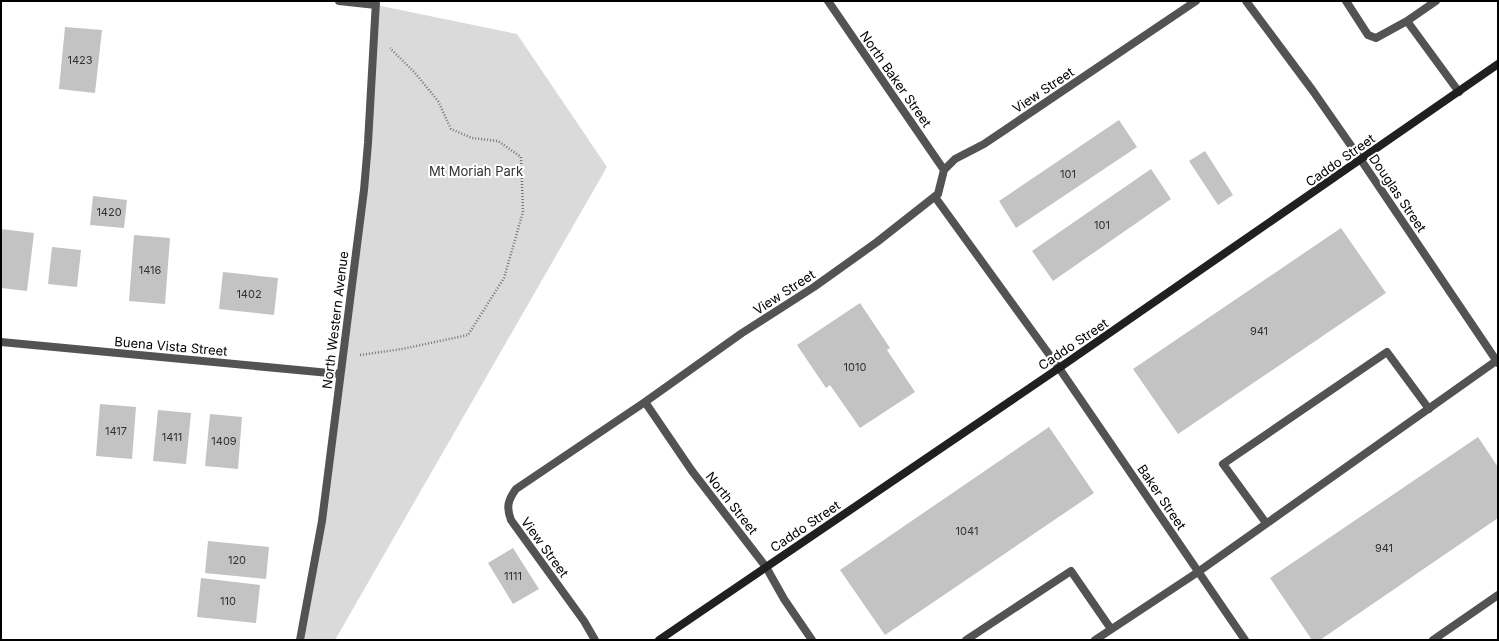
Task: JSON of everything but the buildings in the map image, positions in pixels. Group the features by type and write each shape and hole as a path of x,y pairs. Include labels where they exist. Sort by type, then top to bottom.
{"main road":[{"name":"Caddo Street","path":"659,640 1059,368 1498,64"}],"street":[{"path":"339,1 376,3"},
{"name":"North Baker Street","path":"828,1 944,170"},
{"name":"View Street","path":"944,170 955,159 984,144 1196,1"},
{"name":"Douglas Street","path":"1246,1 1313,91 1361,160 1497,362"},
{"path":"1346,1 1368,36 1376,38 1408,21 1436,1"},
{"name":"North Western Avenue","path":"300,640 322,521 364,190 376,3"},
{"path":"1408,21 1458,92"},
{"path":"935,197 938,194 944,170"},
{"name":"View Street","path":"595,640 584,621 510,520 508,505 510,497 516,489 645,402 742,333 814,287 935,197"},
{"name":"Baker Street","path":"935,197 1059,368 1245,640"},
{"name":"Buena Vista Street","path":"1,342 340,374"},
{"path":"1266,524 1223,464 1387,352 1429,409"},
{"path":"1094,640 1198,572 1497,362"},
{"name":"North Street","path":"645,402 692,471 766,567 784,599 812,640"},
{"path":"966,640 1071,571 1111,629"},
{"path":"1433,640 1498,595"}],"path":[{"path":"342,358 402,349 468,336 504,278 523,212 521,157 498,141 472,138 451,129 438,101 416,74 374,32"}],"green space":[{"name":"Mt Moriah Park","path":"376,5 517,34 607,167 335,640 300,640 322,521 364,190"}]}
